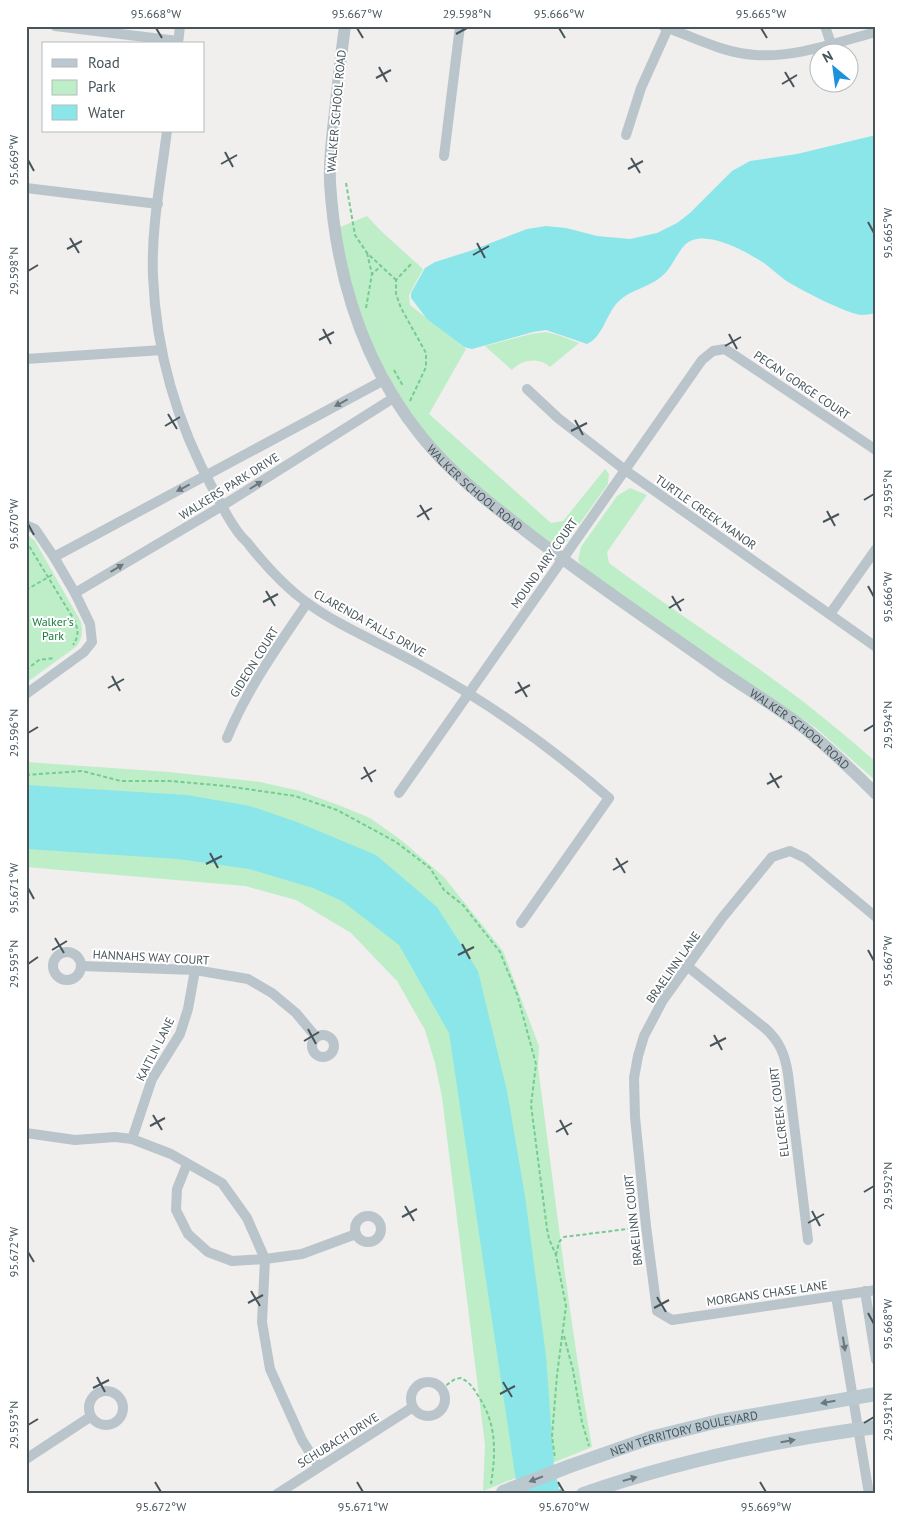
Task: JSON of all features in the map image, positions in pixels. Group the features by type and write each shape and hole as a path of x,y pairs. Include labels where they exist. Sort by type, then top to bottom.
{"main road":[{"name":"NEW TERRITORY BOULEVARD","path":"498,1490 650,1438 718,1421 876,1394"},
{"path":"583,1494 680,1464 728,1452 876,1427"}],"street":[{"path":"55,26 171,42"},
{"path":"178,42 180,26"},
{"name":"WALKER SCHOOL ROAD","path":"345,26 330,152 330,182 336,240 350,306 367,346 384,380 401,395 422,438 448,466 480,494 562,560 808,731 876,794"},
{"path":"444,156 460,26"},
{"path":"825,26 830,42"},
{"path":"626,135 641,88 665,27 722,49 754,55 783,55 810,49"},
{"path":"838,42 876,32"},
{"name":"CLARENDA FALLS DRIVE","path":"168,132 158,204 153,274 162,350 179,416 206,476 241,536 270,571 308,603 327,616 470,693 569,764 609,798 521,923"},
{"path":"26,188 158,204"},
{"name":"PECAN GORGE COURT","path":"713,351 725,349 876,450"},
{"path":"26,359 162,350"},
{"name":"MOUND AIRY COURT","path":"399,793 702,360 713,351"},
{"name":"WALKERS PARK DRIVE","path":"54,557 384,380"},
{"name":"TURTLE CREEK MANOR","path":"527,389 558,418 625,470 876,647"},
{"name":"WALKERS PARK DRIVE","path":"75,593 222,506 401,395"},
{"path":"26,525 35,529 75,593 90,624 92,642 84,652 26,694"},
{"path":"830,614 876,549"},
{"name":"GIDEON COURT","path":"227,738 246,697 271,656 308,603"},
{"name":"BRAELINN LANE","path":"635,1117 634,1078 644,1036 663,1000 687,966 772,857 790,851 805,858 876,917"},
{"name":"HANNAHS WAY COURT","path":"81,966 195,970 248,979 272,993 296,1013 316,1037"},
{"name":"ELLCREEK COURT","path":"687,966 766,1029 782,1048 788,1074 808,1240"},
{"name":"KAITLN LANE","path":"132,1139 152,1079 180,1034 188,1009 195,970"},
{"name":"BRAELINN COURT","path":"635,1117 657,1311 664,1316"},
{"path":"26,1133 76,1140 115,1137 132,1139 171,1154 222,1183 247,1218 265,1259 262,1322 270,1369 302,1440 319,1467"},
{"path":"187,1164 176,1188 176,1210 188,1234 208,1252 232,1261 265,1259 302,1254 356,1234"},
{"path":"870,1291 876,1360"},
{"name":"MORGANS CHASE LANE","path":"664,1316 672,1320 870,1291"},
{"path":"836,1296 869,1494"},
{"path":"426,1382 433,1383 442,1389 445,1397 444,1404 436,1414 423,1416 413,1408 412,1394 420,1384 426,1382"},
{"name":"SCHUBACH DRIVE","path":"278,1494 413,1408"},
{"path":"26,1459 90,1417"}],"path":[{"path":"346,183 355,235 367,253 396,280"},
{"path":"366,311 372,274 367,253"},
{"path":"406,405 426,367 426,354 400,308 396,294 396,280 412,263"},
{"path":"372,274 382,266"},
{"path":"390,366 403,387"},
{"path":"401,395 406,405"},
{"path":"26,541 78,628 77,640 72,646"},
{"path":"26,590 61,569"},
{"path":"26,670 39,660 54,658 60,654"},
{"path":"26,775 82,772 121,781 170,781 226,786 295,796 337,810 396,842 430,868 444,890 463,905 500,952 516,994 536,1064 530,1105 547,1229 556,1255 566,1306 557,1375 552,1436 556,1461"},
{"path":"556,1255 560,1242 564,1237 646,1226"},
{"path":"563,1333 573,1370 590,1458"},
{"path":"442,1389 456,1379 461,1378 470,1384 486,1406 491,1422 498,1490"},
{"path":"558,1478 562,1494"}],"green space":[{"path":"367,216 423,269 409,295 410,305 466,349 429,414 551,523 563,521 605,469 609,474 608,484 565,544 551,545 483,493 417,427 368,341 349,291 338,228"},
{"path":"546,332 579,343 550,367 541,362 531,361 521,363 512,370 485,346 531,334"},
{"path":"630,488 647,495 607,552 609,563 760,669 829,722 876,762 876,781 816,728 771,699 583,568 578,560 581,547 617,496"},
{"name":"Walker's Park","path":"26,533 35,541 81,622 82,632 77,646 26,683"},
{"path":"26,762 169,772 260,782 300,791 370,818 401,840 444,877 503,951 539,1046 538,1067 563,1257 592,1447 483,1491 485,1445 442,1097 435,1063 425,1030 397,981 351,933 296,900 245,886 26,867"}],"water":[{"path":"876,135 876,313 854,314 834,306 791,284 764,263 746,253 712,239 691,241 683,247 668,270 661,277 622,298 610,313 601,331 587,344 546,330 472,349 464,347 427,319 411,298 411,293 425,268 435,262 527,229 546,226 566,228 597,236 630,239 657,233 677,223 690,213 732,171 750,161 797,154"},
{"path":"26,785 187,795 250,806 297,822 376,855 437,907 478,971 507,1091 525,1196 546,1356 554,1466 560,1494 518,1494 449,1033 399,945 342,901 313,888 249,869 178,859 26,849"}]}
